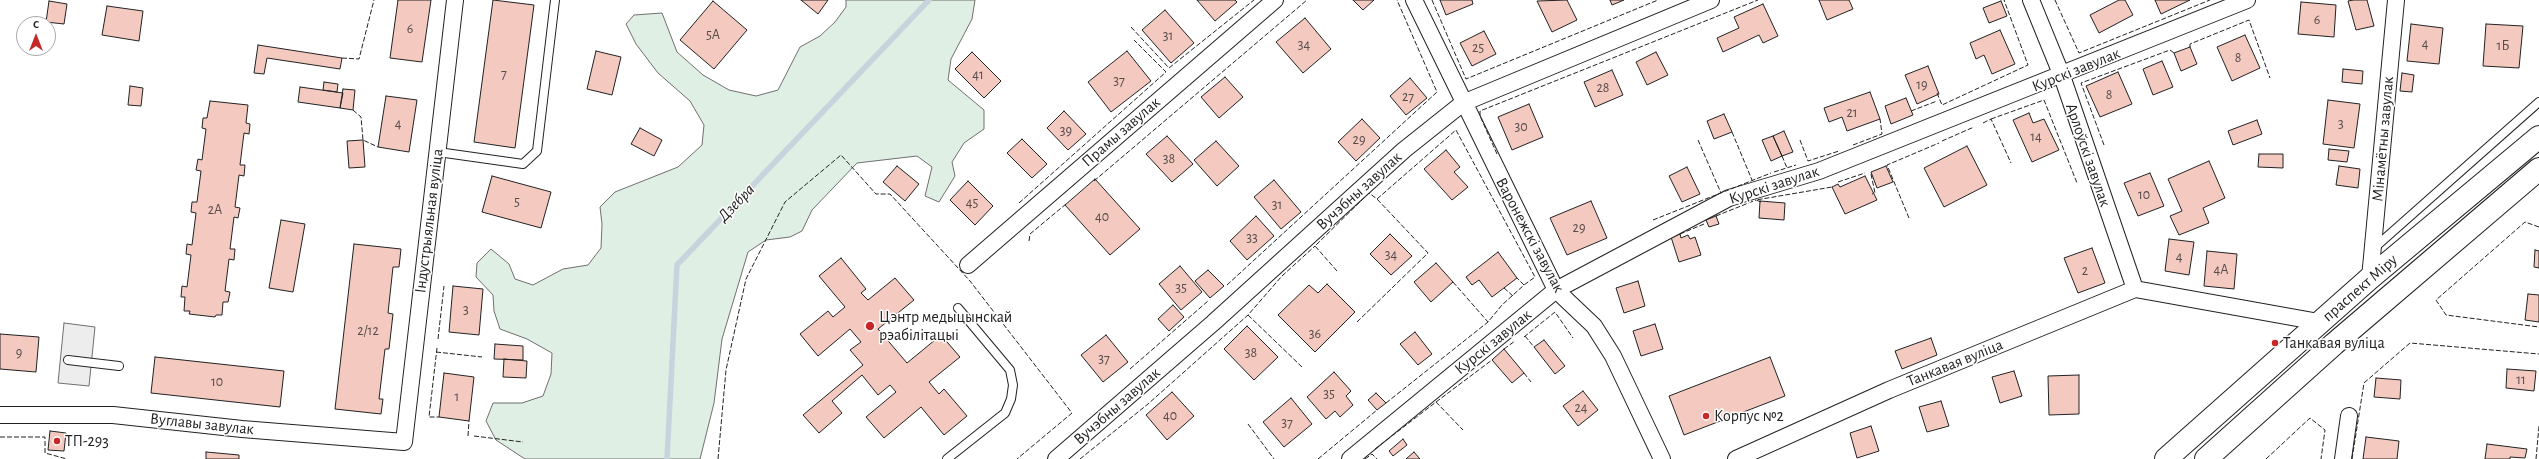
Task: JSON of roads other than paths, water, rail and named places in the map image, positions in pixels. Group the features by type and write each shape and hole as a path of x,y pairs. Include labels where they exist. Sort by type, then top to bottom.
{"main road":[{"name":"праспект Міру","path":"2166,459 2370,278 2539,137"},
{"name":"праспект Міру","path":"2206,459 2334,344 2539,169"}],"street":[{"name":"Індустрыяльная вуліца","path":"404,442 455,0"},
{"name":"Прамы завулак","path":"968,265 1275,0"},
{"name":"Варонежскі завулак","path":"1414,0 1463,103 1556,290 1594,326 1613,356 1662,459"},
{"name":"Вучэбны завулак","path":"1056,459 1213,323 1404,150 1463,103 1711,0"},
{"name":"Арлоўскі завулак","path":"2031,0 2062,76 2135,289"},
{"name":"Курскі завулак","path":"1350,459 1556,290 1729,198 1819,171 2062,76 2247,0"},
{"name":"Мінамётны завулак","path":"2370,278 2396,0"},
{"path":"2135,289 2320,322"},
{"name":"Танкавая вуліца","path":"1736,459 1889,390 2135,289"},
{"name":"Вуглавы завулак","path":"0,415 113,415 242,429 404,442"},
{"path":"2343,459 2348,416"}],"lane":[{"path":"438,152 523,164 537,151 554,0"},
{"path":"2372,250 2539,102"},
{"path":"946,459 1005,413 1011,399 1013,385 1010,370 958,308"},
{"path":"68,360 119,366"}],"waterway":[{"name":"Дзебра","path":"667,459 677,265 929,0"}],"place":[{"name":"Цэнтр медыцынскай рэабілітацыі","path":"870,326"},
{"name":"Танкавая вуліца","path":"2275,343"},
{"name":"Корпус №2","path":"1706,416"},
{"name":"ТП-293","path":"57,441"}]}
